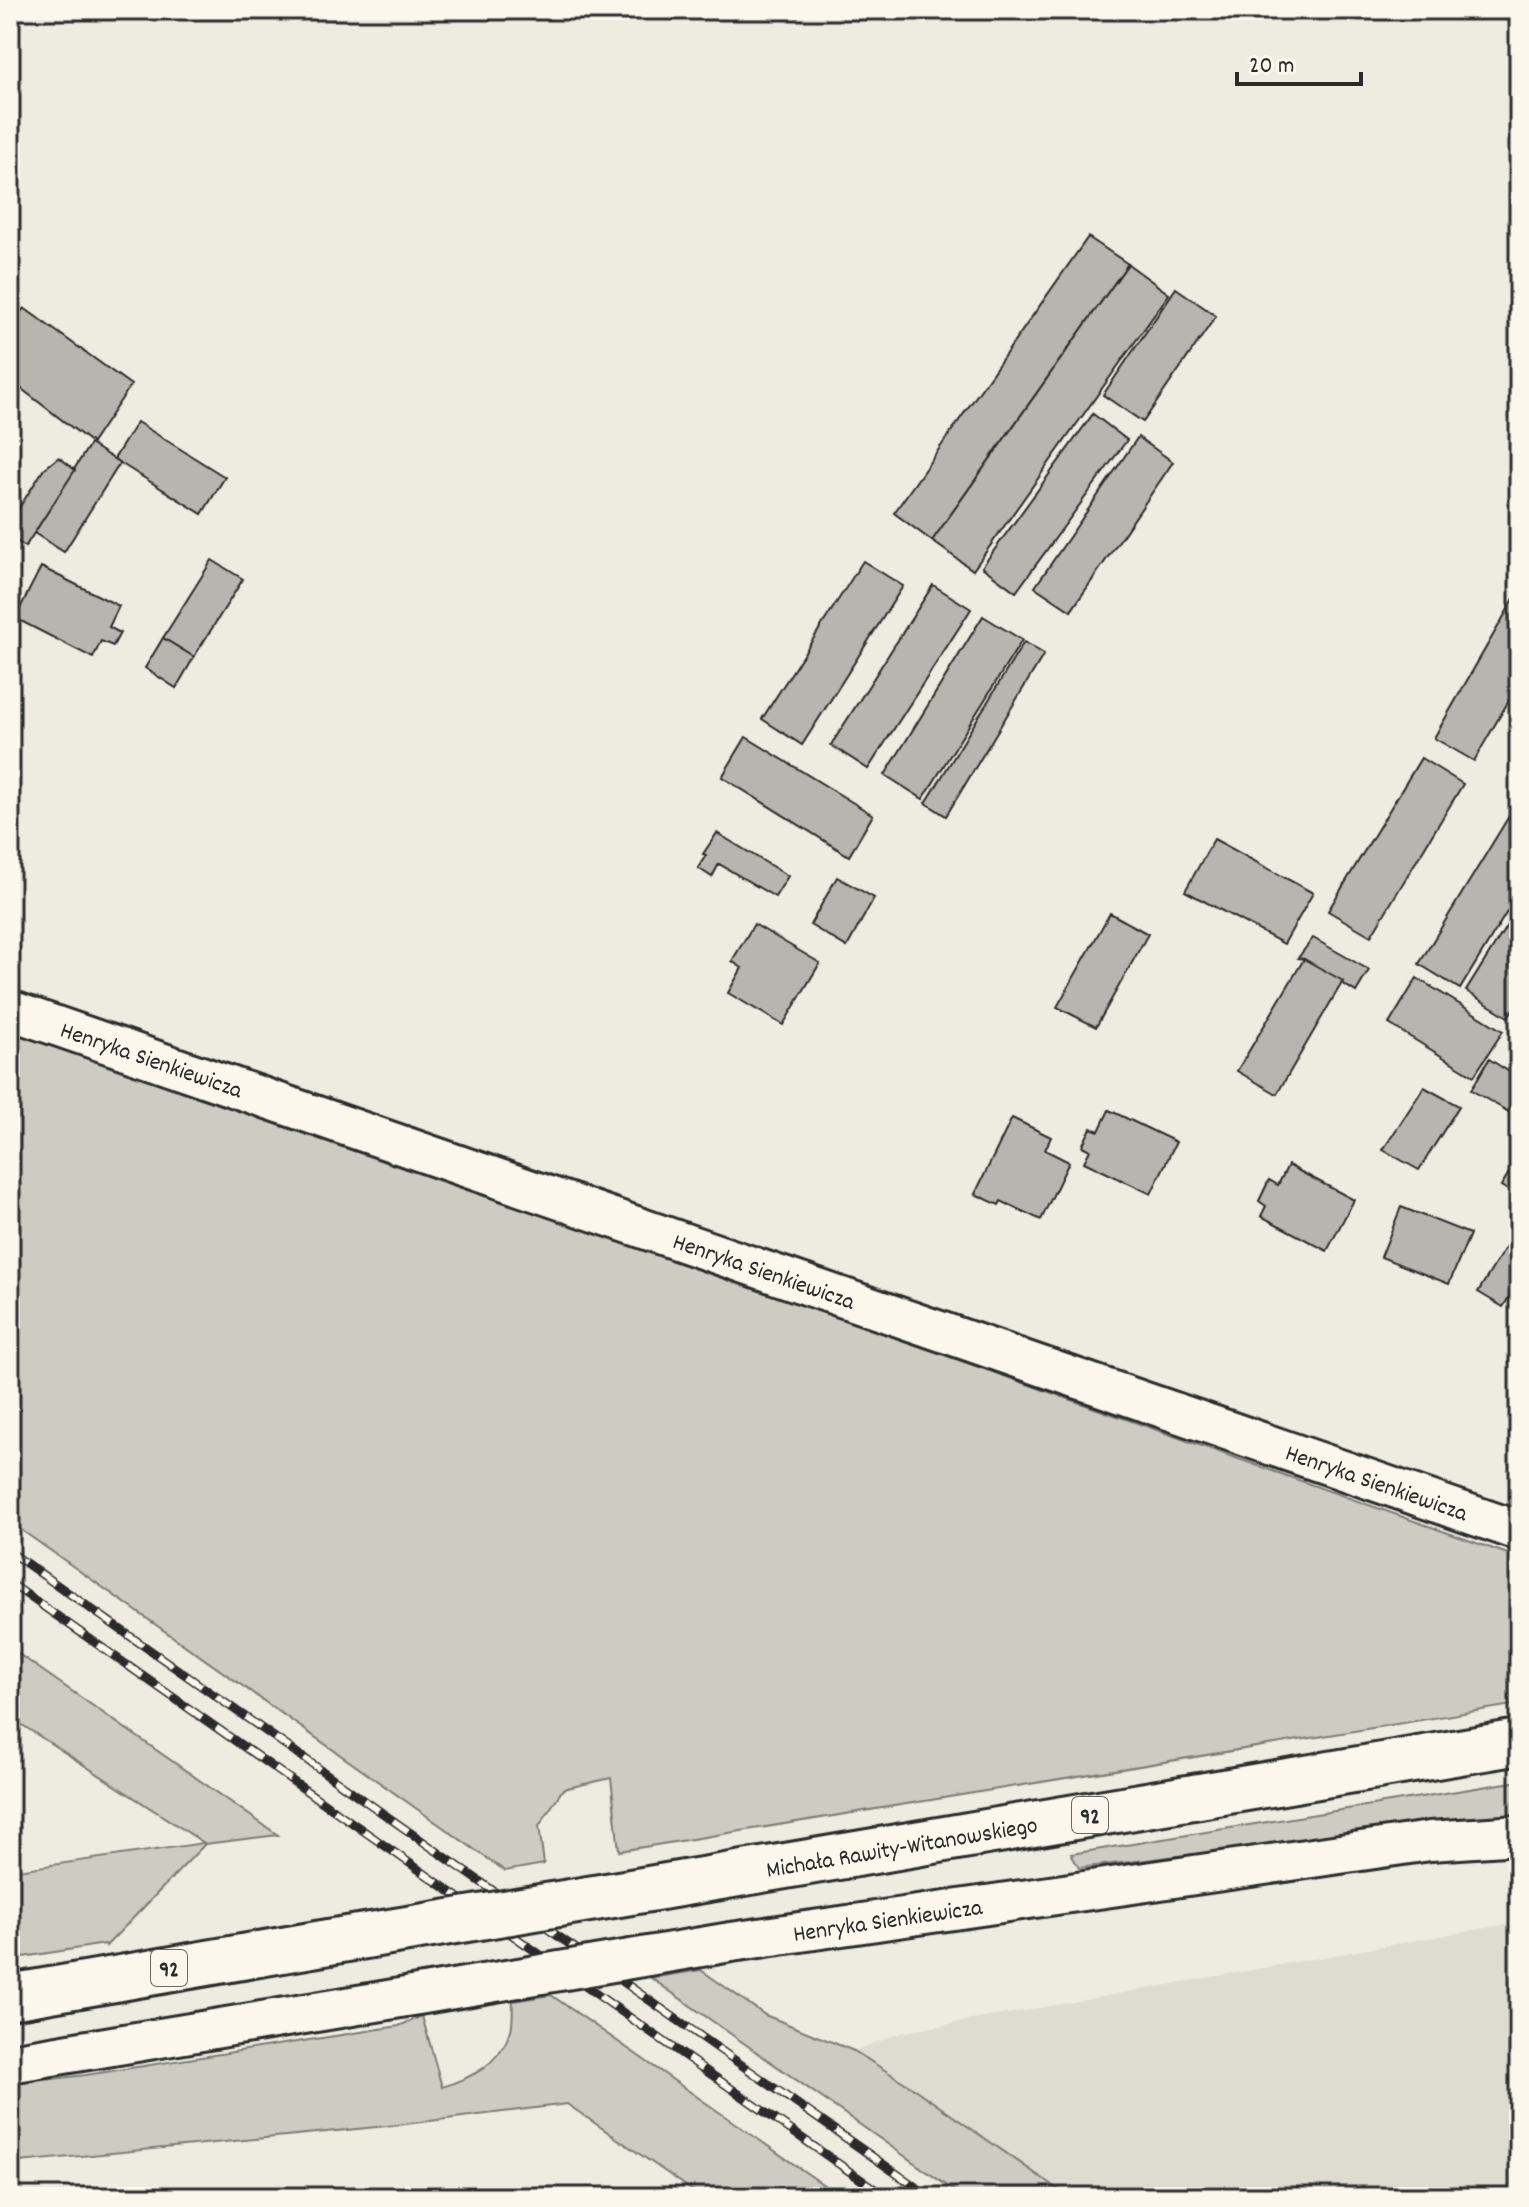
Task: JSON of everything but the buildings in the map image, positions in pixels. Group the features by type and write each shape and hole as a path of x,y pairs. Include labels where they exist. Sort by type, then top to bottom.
{"main road":[{"name":"Michała Rawity-Witanowskiego","path":"10,1997 1519,1742"}],"street":[{"name":"Henryka Sienkiewicza","path":"10,1010 1519,1531"},
{"name":"Henryka Sienkiewicza","path":"10,2063 731,1942 1430,1841 1519,1835"}],"shaded area":[{"path":"10,1025 1519,1558 1519,1704 619,1851 611,1778 563,1789 539,1826 544,1864 505,1871 10,1522"},
{"path":"10,1648 278,1835 205,1844 106,1946 10,1959 10,1871 204,1843 10,1717"},
{"path":"1519,1781 1519,1818 1475,1820 1079,1868 1071,1854"},
{"path":"1519,1922 1519,2197 1069,2197 910,2086 854,2051 900,2033"},
{"path":"701,1970 765,2015 854,2051 910,2086 1069,2197 963,2197 651,1978"},
{"path":"551,1995 841,2197 702,2197 567,2104 397,2125 10,2163 10,2077 19,2075 53,2079 86,2075 399,2026 422,2016 442,2087 483,2069 498,2054 511,2029 513,2001"}],"railway":[{"path":"10,1552 930,2197"},
{"path":"10,1583 886,2197"}]}
